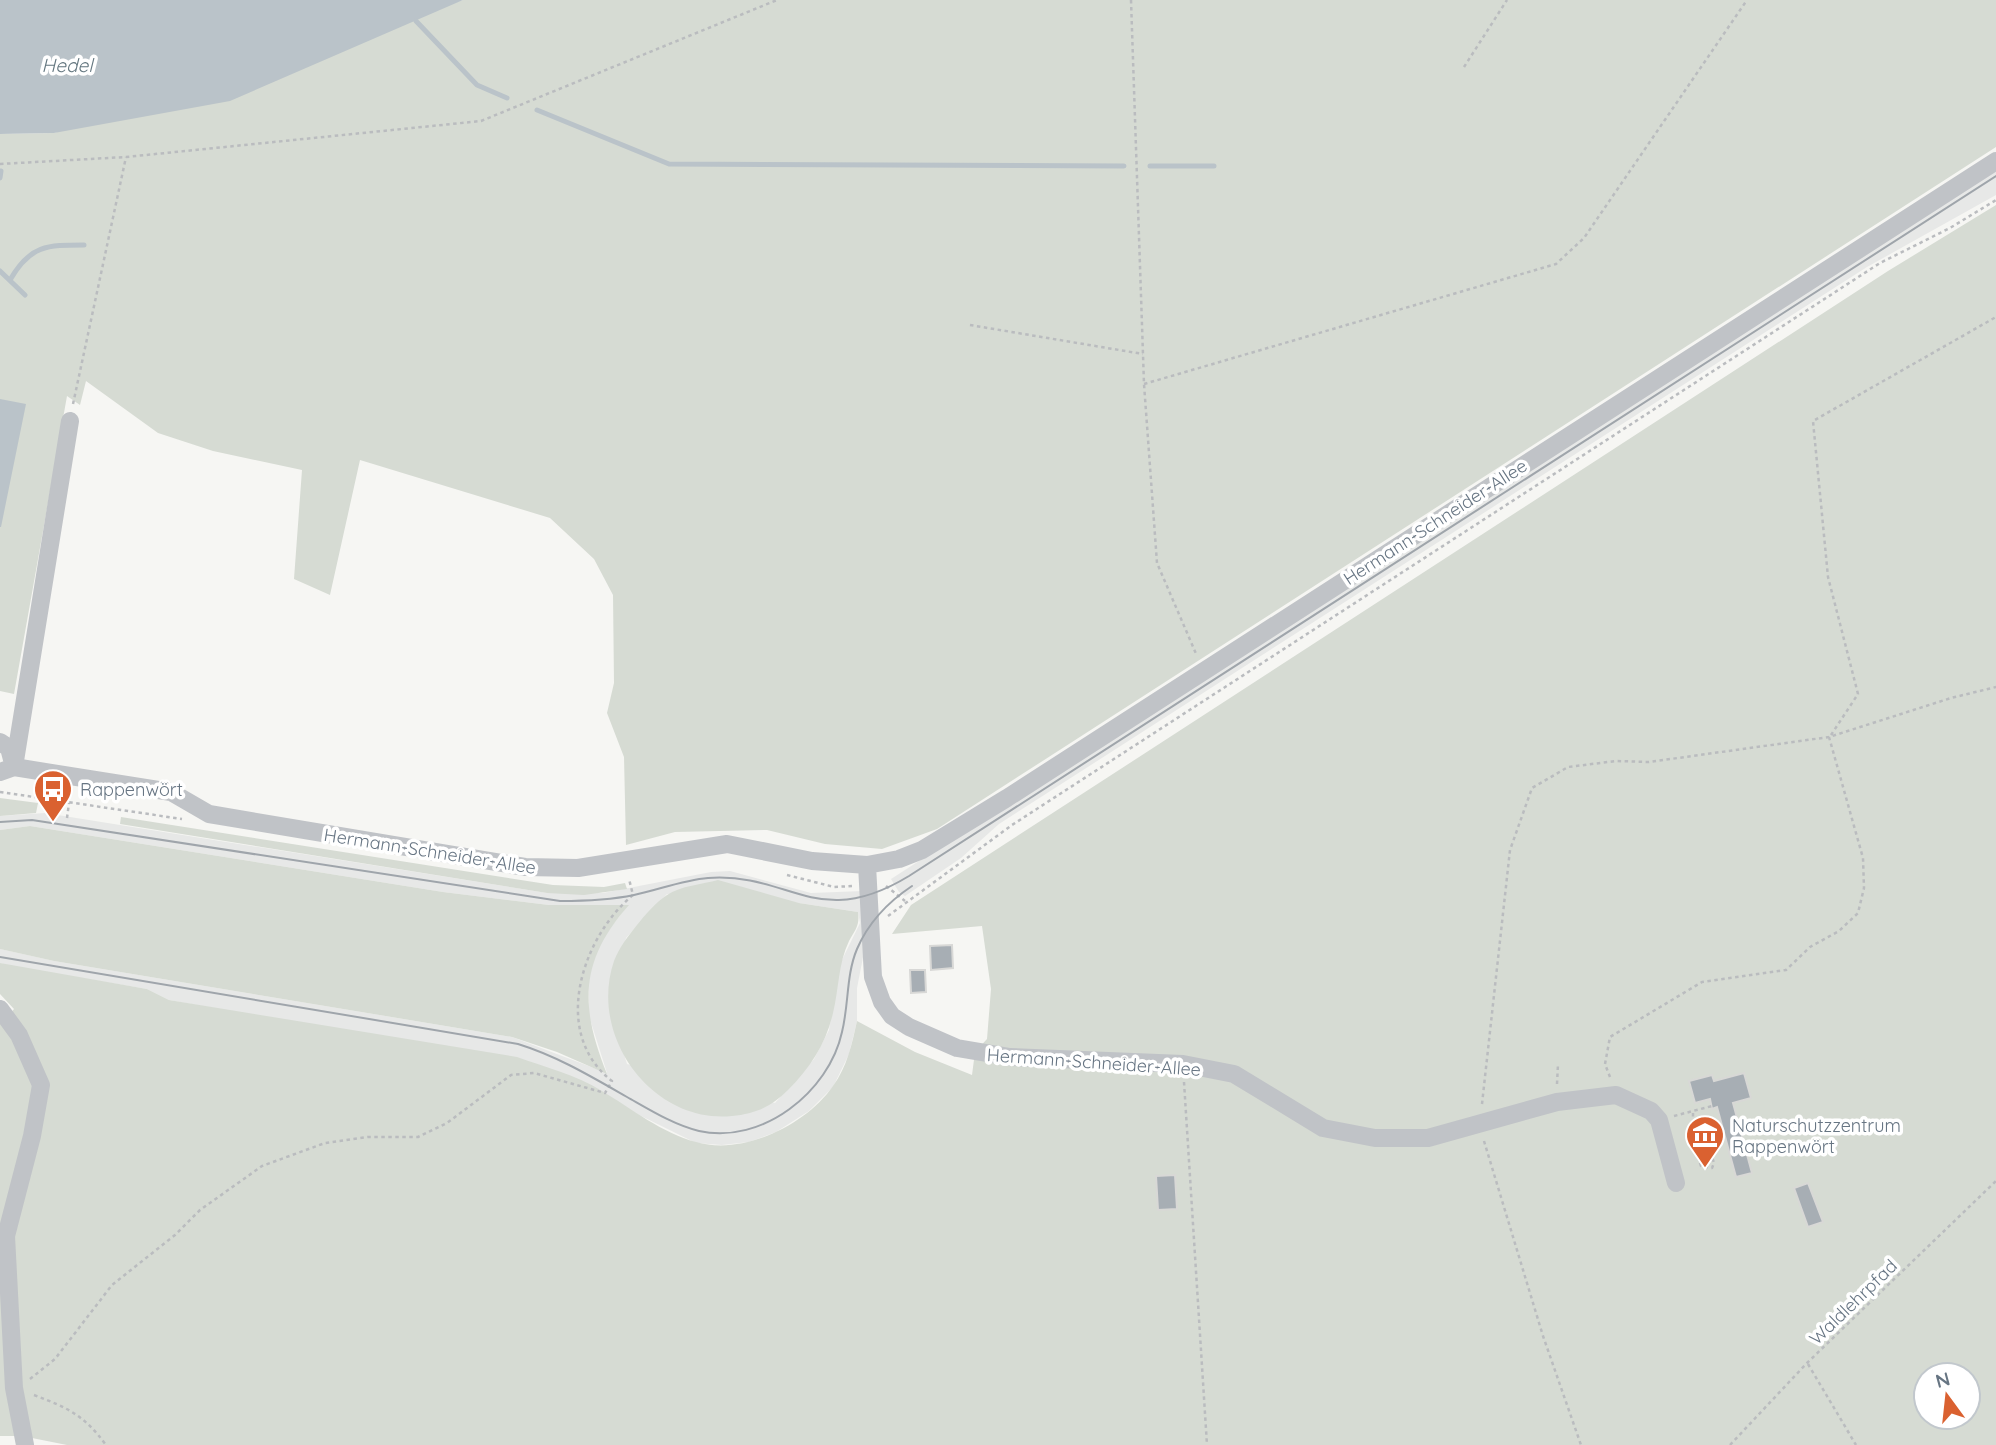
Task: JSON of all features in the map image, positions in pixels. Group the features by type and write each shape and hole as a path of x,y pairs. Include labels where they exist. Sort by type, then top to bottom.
{"street":[{"name":"Hermann-Schneider-Allee","path":"7,770 171,792 209,814 553,869 604,865 727,844 812,861 867,865 899,859 942,839 1996,161"},
{"path":"7,770 70,421"},
{"path":"0,742 9,748 7,770"},
{"path":"541,854 553,869"},
{"name":"Hermann-Schneider-Allee","path":"867,865 873,977 882,1002 900,1022 932,1038 980,1054 1183,1064 1234,1074 1323,1128 1375,1138 1428,1138 1557,1101 1616,1095"},
{"path":"0,1009 24,1044 41,1085 32,1136 6,1236 14,1388 25,1445"},
{"path":"1616,1095 1651,1111 1659,1120 1676,1183"}],"path":[{"path":"0,164 126,157 481,121 777,0"},
{"path":"1130,0 1144,384 1157,563 1173,607 1204,671"},
{"path":"1464,67 1507,0"},
{"path":"1144,384 1556,264 1584,238 1747,0"},
{"path":"70,421 126,157"},
{"path":"905,901 1012,825 1857,279 1996,200"},
{"path":"1616,1095 1605,1064 1610,1037 1702,982 1786,970 1810,947 1839,931 1858,913 1864,888 1863,858 1829,737 1858,694 1828,577 1813,421 1996,317"},
{"path":"970,326 1144,355"},
{"path":"1581,1445 1539,1324 1479,1124 1496,1002 1510,850 1532,788 1568,767 1616,761 1649,762 1829,737 1951,698 1996,687"},
{"path":"0,792 192,820"},
{"path":"67,818 69,803"},
{"path":"14,1388 45,1370 112,1285 174,1235 200,1210 262,1167 325,1143 368,1137 418,1137 447,1123 510,1075 534,1073 605,1093 612,1081 601,1073 591,1057 580,1020 581,974 598,933 632,895 629,879"},
{"path":"1183,1064 1207,1445"},
{"path":"1557,1101 1558,1064"},
{"path":"1659,1120 1712,1106"},
{"path":"1693,1111 1693,1143 1701,1166 1712,1168 1714,1163 1711,1154 1693,1143"},
{"name":"Waldlehrpfad","path":"1730,1445 1807,1363 1996,1181"},
{"path":"1807,1363 1856,1445"},
{"path":"14,1388 66,1407 90,1422 106,1445"}],"shaded area":[{"path":"463,0 1996,0 1996,147 937,829 882,849 825,844 767,830 675,832 626,845 624,757 607,713 614,683 613,595 594,559 550,518 360,460 330,595 294,579 302,470 213,451 158,433 86,381 80,405 67,396 14,694 0,691 0,134 54,133"},
{"path":"1996,168 1996,195 1867,267 999,824 961,858 905,896 899,892 891,879"},
{"path":"1996,205 1996,1445 67,1445 22,1436 0,1436 0,1020 5,1020 14,1009 0,994 0,963 147,989 169,1000 517,1057 582,1080 683,1138 714,1145 733,1145 753,1141 790,1125 821,1100 842,1071 857,1021 915,1052 972,1075 975,1052 987,1039 991,989 982,926 892,934 911,905 1888,271"},
{"path":"0,798 38,803 36,813 0,816"},
{"path":"45,813 547,893 603,893 711,872 730,871 811,893 863,891 866,942 857,988 857,1021 849,1054 833,1087 809,1111 776,1132 749,1142 722,1145 696,1143 633,1112 600,1090 541,1066 169,1000 147,989 10,966 0,963 0,949 54,961 512,1037 607,1073 589,1016 588,973 602,939 628,905 549,905 443,892 30,826 0,830 0,816","holes":["667,894 799,903 858,912 860,923 840,964 829,1030 814,1059 775,1103 627,1064 611,1012 626,938"]},
{"path":"121,817 553,885 604,887 625,883 627,889 584,895 547,893 120,824"},
{"path":"30,826 443,892 549,905 629,905 601,946 589,985 592,1027 607,1074 557,1052 512,1037 54,961 0,949 0,830"},
{"path":"718,880 799,903 858,912 856,928 843,959 830,1024 816,1055 796,1082 775,1101 755,1111 732,1116 703,1115 677,1106 653,1091 634,1070 619,1046 610,1018 608,990 618,951 655,905 678,889"}],"water":[{"name":"Hedel","path":"0,0 463,0 230,101 54,133 0,134"},
{"path":"0,399 26,404 1,527 0,527"}],"building":[{"path":"952,945 953,968 931,970 930,946"},
{"path":"910,970 925,970 926,992 911,993"},
{"path":"1744,1073 1751,1098 1733,1103 1752,1173 1736,1177 1717,1107 1712,1109 1710,1099 1695,1103 1689,1081 1712,1075 1714,1081"},
{"path":"1175,1175 1177,1209 1158,1210 1156,1176"},
{"path":"1808,1183 1823,1222 1808,1227 1794,1188"}],"waterway":[{"path":"416,21 477,85 507,98"},
{"path":"537,110 669,164 1124,166"},
{"path":"1150,166 1214,166"},
{"path":"0,178 1,171"},
{"path":"10,280 17,268 41,249 84,245"},
{"path":"0,271 25,295"}],"tram line":[{"path":"0,822 32,820 560,901 625,897 708,878 737,878 827,900 850,899 877,892 909,876 1996,176"},
{"path":"0,957 518,1044 574,1068 671,1121 699,1131 723,1133 746,1130 769,1122 808,1093 823,1075 835,1054 842,1032 851,969 857,949 880,913 912,886"}],"place":[{"name":"Rappenwört","path":"53,823"},
{"name":"Naturschutzzentrum Rappenwört","path":"1705,1169"}]}
